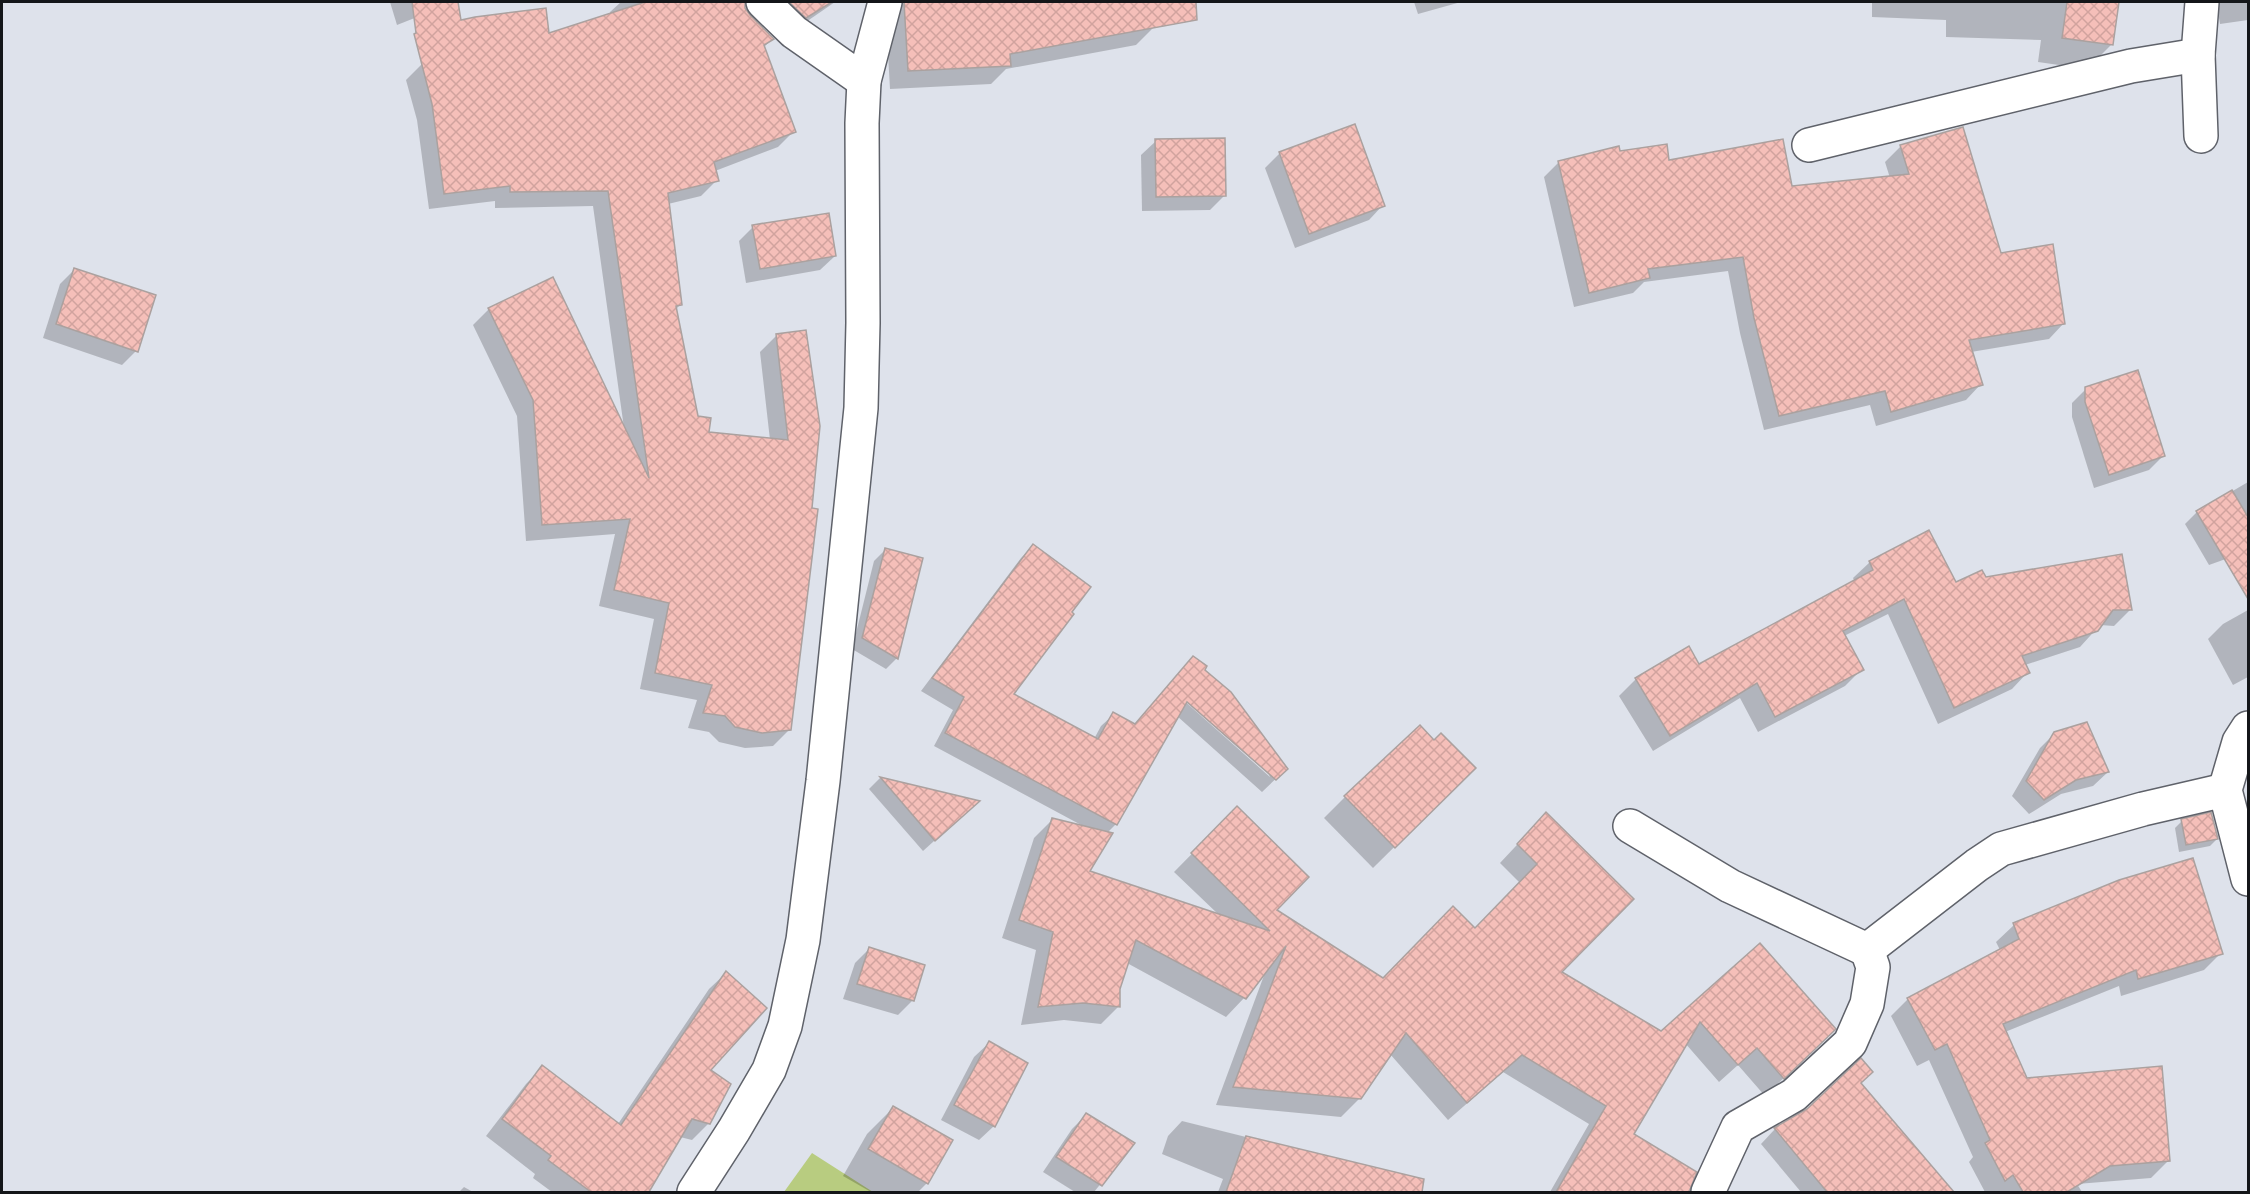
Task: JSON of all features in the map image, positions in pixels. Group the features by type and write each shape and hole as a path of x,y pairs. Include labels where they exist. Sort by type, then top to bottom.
{"street":[{"path":"763,2 794,32 864,81"},
{"path":"694,1192 769,1070 785,1026 803,940 823,781 861,408 864,81 885,2"},
{"path":"2201,136 2198,55 2202,2"},
{"path":"1809,145 2131,66 2198,55"},
{"path":"2248,728 2239,742 2225,790 2248,879"},
{"path":"1867,950 2001,849 2143,809 2225,790"},
{"path":"1630,826 1730,886 1867,950 1873,968 1867,1004 1850,1043 1794,1095 1738,1127 1708,1192"}],"green space":[{"path":"812,1153 873,1192 784,1192"}],"building":[{"path":"412,2 458,2 461,20 546,8 549,33 645,2 745,2 745,8 750,15 774,39 764,45 796,132 714,162 719,181 668,193 682,305 676,306 698,416 711,418 709,432 788,440 776,334 806,330 820,426 812,508 818,509 791,730 762,733 735,727 725,716 703,713 712,685 655,673 669,603 614,590 630,519 542,525 533,400 488,308 553,277 649,478 608,191 510,192 510,186 444,194 432,104 414,34 416,33"},
{"path":"789,2 832,2 806,18"},
{"path":"904,2 1196,2 1197,20 1010,54 1011,66 908,71"},
{"path":"2067,2 2119,2 2113,45 2062,38"},
{"path":"1355,124 1385,206 1309,234 1279,152"},
{"path":"1963,127 2001,253 2053,244 2065,324 1969,340 1983,385 1891,412 1885,391 1779,416 1754,318 1743,257 1648,269 1650,278 1589,293 1558,161 1619,146 1620,151 1667,144 1669,160 1783,139 1792,186 1909,174 1900,145"},
{"path":"1225,138 1226,196 1156,197 1155,139"},
{"path":"829,213 836,256 760,269 752,225"},
{"path":"74,268 156,295 138,352 56,324"},
{"path":"2138,370 2165,456 2109,475 2085,402 2085,387"},
{"path":"2232,490 2248,517 2248,599 2196,511"},
{"path":"1929,530 1956,582 1982,570 1986,577 2122,554 2132,610 2113,610 2098,631 2022,656 2030,673 1954,708 1904,599 1843,631 1864,670 1775,717 1757,683 1670,736 1635,678 1689,646 1699,664 1873,570 1869,561"},
{"path":"1033,544 1091,587 1072,612 1074,614 1014,694 1098,739 1113,712 1135,724 1193,656 1207,666 1205,670 1231,692 1288,769 1276,780 1187,702 1117,825 945,733 964,697 932,678"},
{"path":"885,548 923,558 898,659 862,638"},
{"path":"2087,722 2109,772 2076,780 2044,800 2026,781 2054,732"},
{"path":"1420,725 1434,740 1441,733 1476,768 1395,848 1344,796"},
{"path":"880,777 980,801 935,841"},
{"path":"1237,806 1309,877 1277,910 1383,978 1453,906 1475,928 1537,864 1517,844 1546,812 1634,899 1562,972 1661,1031 1760,943 1836,1029 1784,1079 1757,1048 1738,1065 1700,1022 1634,1134 1697,1172 1689,1192 1556,1192 1606,1106 1522,1055 1467,1103 1406,1033 1361,1099 1233,1087 1286,946 1246,999 1136,940 1120,989 1120,1007 1083,1003 1038,1007 1053,932 1019,920 1052,818 1113,833 1090,871 1270,931 1191,853"},
{"path":"2211,812 2218,839 2186,845 2181,819"},
{"path":"2193,858 2223,954 2138,979 2136,970 2003,1024 2027,1078 2162,1066 2170,1161 2110,1166 2067,1192 2023,1192 2013,1175 2005,1181 1985,1143 1990,1140 1947,1044 1935,1050 1907,998 2019,939 2013,923 2119,880"},
{"path":"869,947 925,965 914,1001 857,984"},
{"path":"726,971 767,1008 711,1070 731,1084 710,1124 692,1119 649,1192 591,1192 548,1160 551,1156 502,1119 542,1065 621,1125"},
{"path":"989,1041 1028,1063 995,1127 954,1105"},
{"path":"1861,1058 1873,1072 1861,1083 1954,1192 1827,1192 1774,1128 1807,1109"},
{"path":"893,1106 953,1140 928,1184 868,1149"},
{"path":"1086,1113 1135,1143 1102,1186 1056,1157"},
{"path":"1246,1136 1424,1179 1422,1192 1226,1192"}]}
